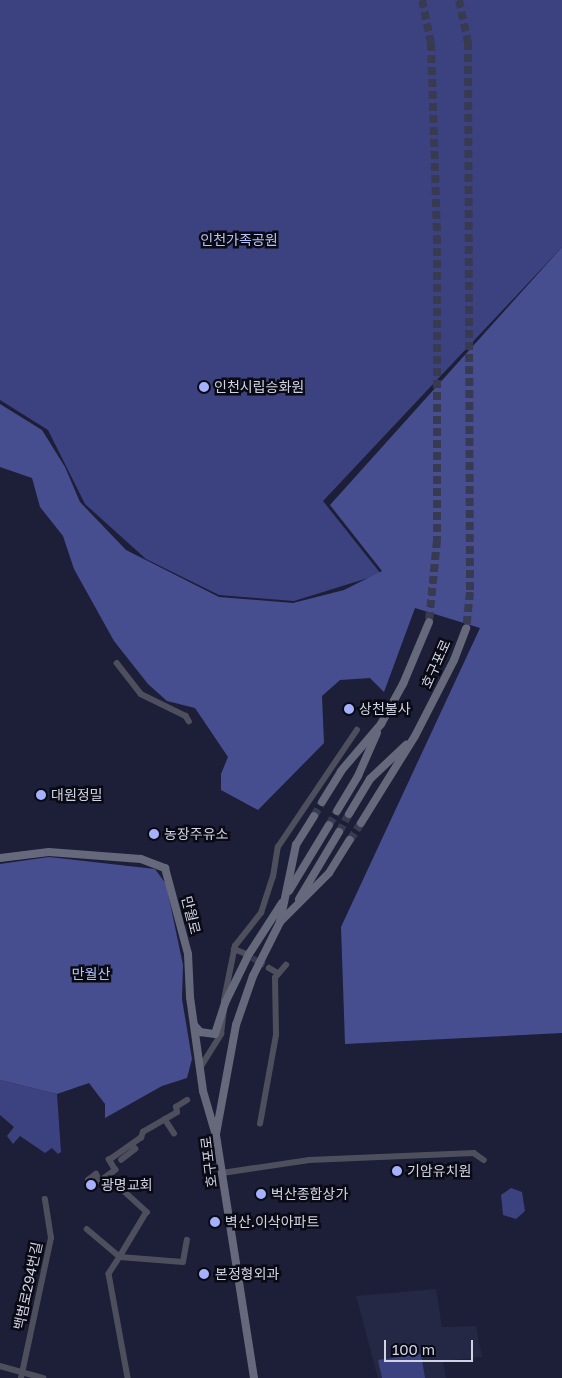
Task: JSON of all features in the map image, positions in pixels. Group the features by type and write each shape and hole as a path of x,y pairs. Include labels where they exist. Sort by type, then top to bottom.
{"main road":[{"name":"호구포로","path":"337,811 358,776 381,724 403,684 429,622"},
{"name":"호구포로","path":"361,823 415,736 454,660 466,628"},
{"name":"호구포로","path":"322,802 341,771 381,724"},
{"name":"호구포로","path":"349,814 370,779 415,736"},
{"name":"호구포로","path":"254,1378 216,1134 236,1025 253,976 280,922 296,845 314,816"},
{"name":"호구포로","path":"285,898 329,825"},
{"name":"호구포로","path":"293,910 339,832"},
{"name":"호구포로","path":"280,922 329,873 350,840"},
{"name":"만월로","path":"0,858 49,852 141,859 165,868 188,954 200,1068 216,1134"},
{"path":"194,1025 200,1032 215,1034 224,1008 249,954 285,898"}],"street":[{"path":"117,663 141,694 186,716 189,721"},
{"path":"200,1068 221,1034 234,950 262,913 273,877 278,847 357,730"},
{"path":"234,950 244,953"},
{"path":"260,1124 276,1035 274,986 278,973 286,965"},
{"path":"269,968 278,973"},
{"path":"88,1180 96,1174 100,1181 115,1170 109,1160 132,1145 141,1138 143,1132 165,1119 187,1100"},
{"path":"165,1119 174,1133"},
{"path":"121,1160 135,1149 132,1145"},
{"path":"222,1173 309,1160 474,1153 484,1160"},
{"path":"111,1179 147,1212 109,1274 128,1378"},
{"name":"백범로294번길","path":"22,1375 51,1238 45,1199"},
{"path":"88,1229 120,1257 183,1262 187,1240"},
{"path":"0,1366 22,1375 43,1378"}],"shaded area":[{"path":"436,1289 442,1327 476,1326 482,1357 443,1361 446,1378 378,1378 356,1296"}],"green space":[{"name":"인천가족공원","path":"0,0 562,0 562,247 323,501 381,574 294,601 219,595 146,559 85,504 48,430 0,400"},
{"path":"562,247 562,1033 345,1044 341,927 480,628 415,608 384,692 370,678 340,680 322,696 324,743 258,810 221,790 221,774 228,757 195,708 167,701 148,684 114,641 74,569 63,536 40,507 32,478 0,467 0,404 42,430 65,467 80,502 126,550 219,597 293,603 344,590 382,571 330,505"},
{"name":"만월산","path":"49,857 155,869 166,884 183,965 182,999 192,1059 187,1078 162,1086 105,1118 105,1104 89,1083 57,1094 0,1080 0,864"},
{"path":"0,1080 57,1094 61,1152 58,1154 52,1148 45,1153 20,1136 13,1144 7,1136 14,1127 0,1115"},
{"path":"511,1188 522,1192 525,1211 516,1219 503,1215 501,1195"},
{"path":"421,1354 425,1378 382,1378 378,1360"}],"tunnel":[{"path":"422,0 431,43 437,236 437,540 429,622"},
{"path":"459,0 468,42 470,592 466,628"},
{"path":"314,816 322,802"},
{"path":"329,825 337,811"},
{"path":"339,832 349,814"},
{"path":"350,840 361,823"},
{"path":"245,954 269,968"}],"place":[{"name":"인천시립승화원","path":"204,387"},
{"name":"상천불사","path":"349,709"},
{"name":"대원정밀","path":"41,795"},
{"name":"농장주유소","path":"154,834"},
{"name":"기암유치원","path":"397,1171"},
{"name":"광명교회","path":"91,1185"},
{"name":"벅산종합상가","path":"261,1194"},
{"name":"벽산.이삭아파트","path":"215,1222"},
{"name":"본정형외과","path":"204,1274"}]}
